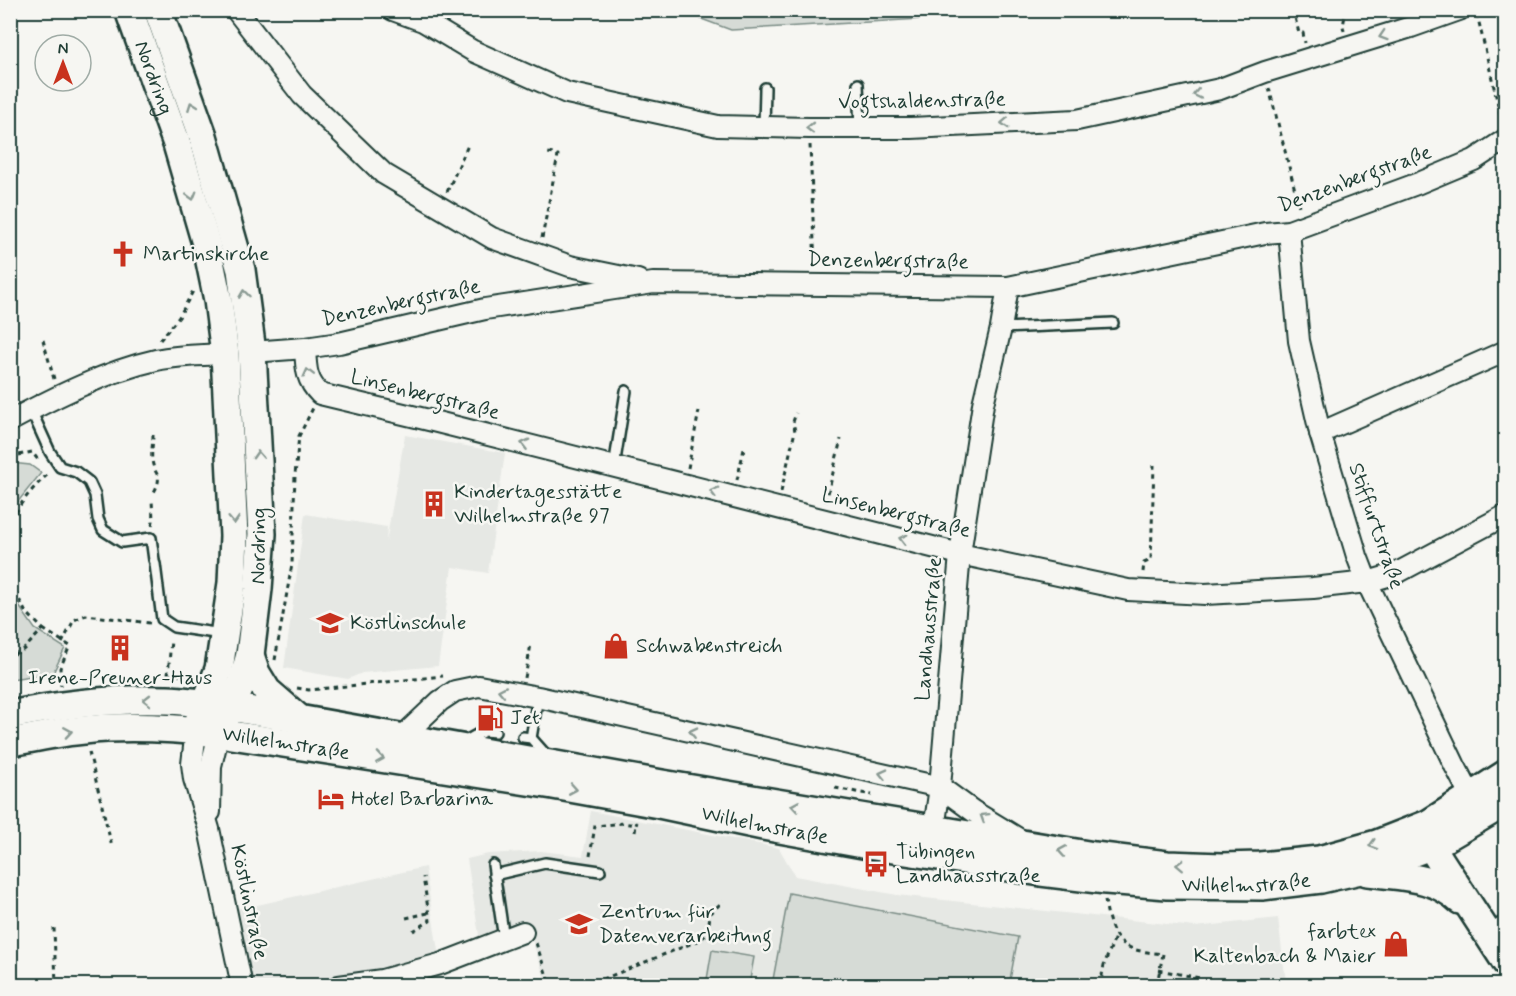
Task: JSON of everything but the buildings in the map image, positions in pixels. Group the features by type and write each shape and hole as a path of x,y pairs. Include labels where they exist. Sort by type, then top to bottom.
{"main road":[{"name":"Nordring","path":"129,10 177,144 207,247 218,300 238,353 262,534 258,589 262,659 242,683 218,705"},
{"name":"Nordring","path":"158,10 203,136 241,270 232,583 219,669 218,705 207,731"},
{"path":"262,659 256,673 267,691 297,717"},
{"name":"Wilhelmstraße","path":"10,715 63,705 119,700 167,700 218,705 297,717 401,738 662,784 934,829 1041,872 1106,880 1178,885 1262,886 1321,879 1389,861 1476,806 1506,774"},
{"name":"Wilhelmstraße","path":"10,742 84,730 150,727 207,731 553,785 639,813 763,826 874,846 979,849 1029,845 1167,865 1260,866 1319,860 1436,831"},
{"name":"Wilhelmstraße","path":"1476,806 1506,802"},
{"path":"874,846 899,842 934,829"},
{"path":"1436,831 1441,862 1470,909"},
{"path":"1436,831 1474,896 1496,926 1506,962"},
{"path":"1356,871 1411,877 1437,884 1496,926"}],"street":[{"path":"236,10 302,95 384,174 492,238 570,266 653,283"},
{"name":"Vogtshaldenstraße","path":"393,10 423,21 473,51 567,93 718,126 809,128 911,128 1077,120 1220,89 1265,72 1459,10"},
{"name":"Denzenbergstraße","path":"10,422 104,376 158,359 304,348 357,339 485,309 653,283 1008,287 1296,228 1419,183 1474,160 1504,131"},
{"path":"1474,160 1506,155"},
{"name":"Stiffurtstraße","path":"1296,228 1299,340 1320,432 1357,556 1367,582 1476,806"},
{"path":"570,266 574,295"},
{"name":"Landhausstraße","path":"934,829 940,787 960,554 983,404 1008,287"},
{"name":"Linsenbergstraße","path":"304,348 306,371 312,386 320,394 960,554 1128,590 1205,594 1313,588 1367,582 1395,574 1506,515"},
{"path":"1320,432 1506,351"},
{"name":"Wilhelmstraße","path":"401,738 440,700 454,691 479,686 940,787 973,811 1029,845"},
{"name":"Köstlinstraße","path":"207,731 192,764 194,779 209,829 242,986"},
{"path":"339,986 382,980 440,964 523,932"}],"lane":[{"path":"858,84 860,128"},
{"path":"764,127 765,88"},
{"path":"1000,328 1113,322"},
{"path":"614,467 626,391"},
{"path":"31,410 50,452 60,467 76,472 89,482 103,530 122,542 151,538 162,619 174,627 225,635"},
{"path":"530,696 527,737 554,765"},
{"path":"456,747 484,731 495,732"},
{"path":"504,939 494,870 505,874 545,863 600,872"}],"path":[{"path":"1293,10 1299,33 1303,33"},
{"path":"1344,33 1346,10"},
{"path":"1478,21 1504,131"},
{"path":"1265,72 1296,228"},
{"path":"809,128 816,284"},
{"path":"453,179 469,143"},
{"path":"538,255 558,155 544,152"},
{"path":"159,342 179,317 195,285"},
{"path":"44,340 56,386"},
{"path":"262,659 292,564 294,475 299,436 320,394"},
{"path":"684,485 699,411"},
{"path":"777,508 795,431 793,422 796,413"},
{"path":"153,435 152,461 159,477 159,483 154,492"},
{"path":"822,519 841,439"},
{"path":"733,497 744,449"},
{"path":"10,457 32,452 55,476"},
{"path":"1143,578 1144,563 1151,560 1154,465"},
{"path":"10,530 11,523 21,504 36,484 49,472"},
{"path":"151,538 152,499"},
{"path":"10,575 25,611 43,629 70,646 60,668 63,705"},
{"path":"62,643 74,620 86,615 151,623 162,619"},
{"path":"167,700 170,649 174,627"},
{"path":"10,656 23,650 43,629"},
{"path":"530,696 531,644"},
{"path":"291,687 309,690 444,676"},
{"path":"84,730 112,847"},
{"path":"635,832 639,813"},
{"path":"590,854 595,826 623,823 639,813"},
{"path":"413,931 430,921 423,877"},
{"path":"1105,900 1108,920 1115,937 1132,949 1163,954 1158,979"},
{"path":"586,986 700,940 708,933 710,914 723,901"},
{"path":"406,918 428,913"},
{"path":"54,928 56,986"},
{"path":"523,932 534,937 553,986"},
{"path":"1100,986 1104,965 1115,937"},
{"path":"1159,970 1200,978 1198,986"}],"shaded area":[{"path":"680,11 1026,11 1009,14 731,30"},
{"path":"405,435 505,453 488,573 452,567 438,666 362,673 348,679 284,668 305,514 387,527 386,542"},
{"path":"11,463 30,465 41,473 12,509 11,518"},
{"path":"10,593 35,629 65,648 53,673 11,679"},
{"path":"591,811 779,848 795,876 897,895 1195,927 1278,918 1288,985 547,985 532,940 523,932 481,948 467,859 488,854 541,851 583,856"},
{"path":"425,867 440,964 339,985 242,985 227,910"},
{"path":"789,893 1018,937 1009,985 772,985"},
{"path":"712,950 754,957 749,985 706,985"}],"place":[{"name":"Martinskirche","path":"123,254"},
{"name":"Kindertagesstätte Wilhelmstraße 97","path":"434,504"},
{"name":"Köstlinschule","path":"330,623"},
{"name":"Schwabenstreich","path":"616,646"},
{"name":"Irene-Preuner-Haus","path":"120,648"},
{"name":"Jet","path":"490,718"},
{"name":"Hotel Barbarina","path":"331,799"},
{"name":"Tübingen Landhausstraße","path":"876,864"},
{"name":"Zentrum für Datenverarbeitung","path":"579,924"},
{"name":"farbtex Kaltenbach & Maier","path":"1396,944"}]}
